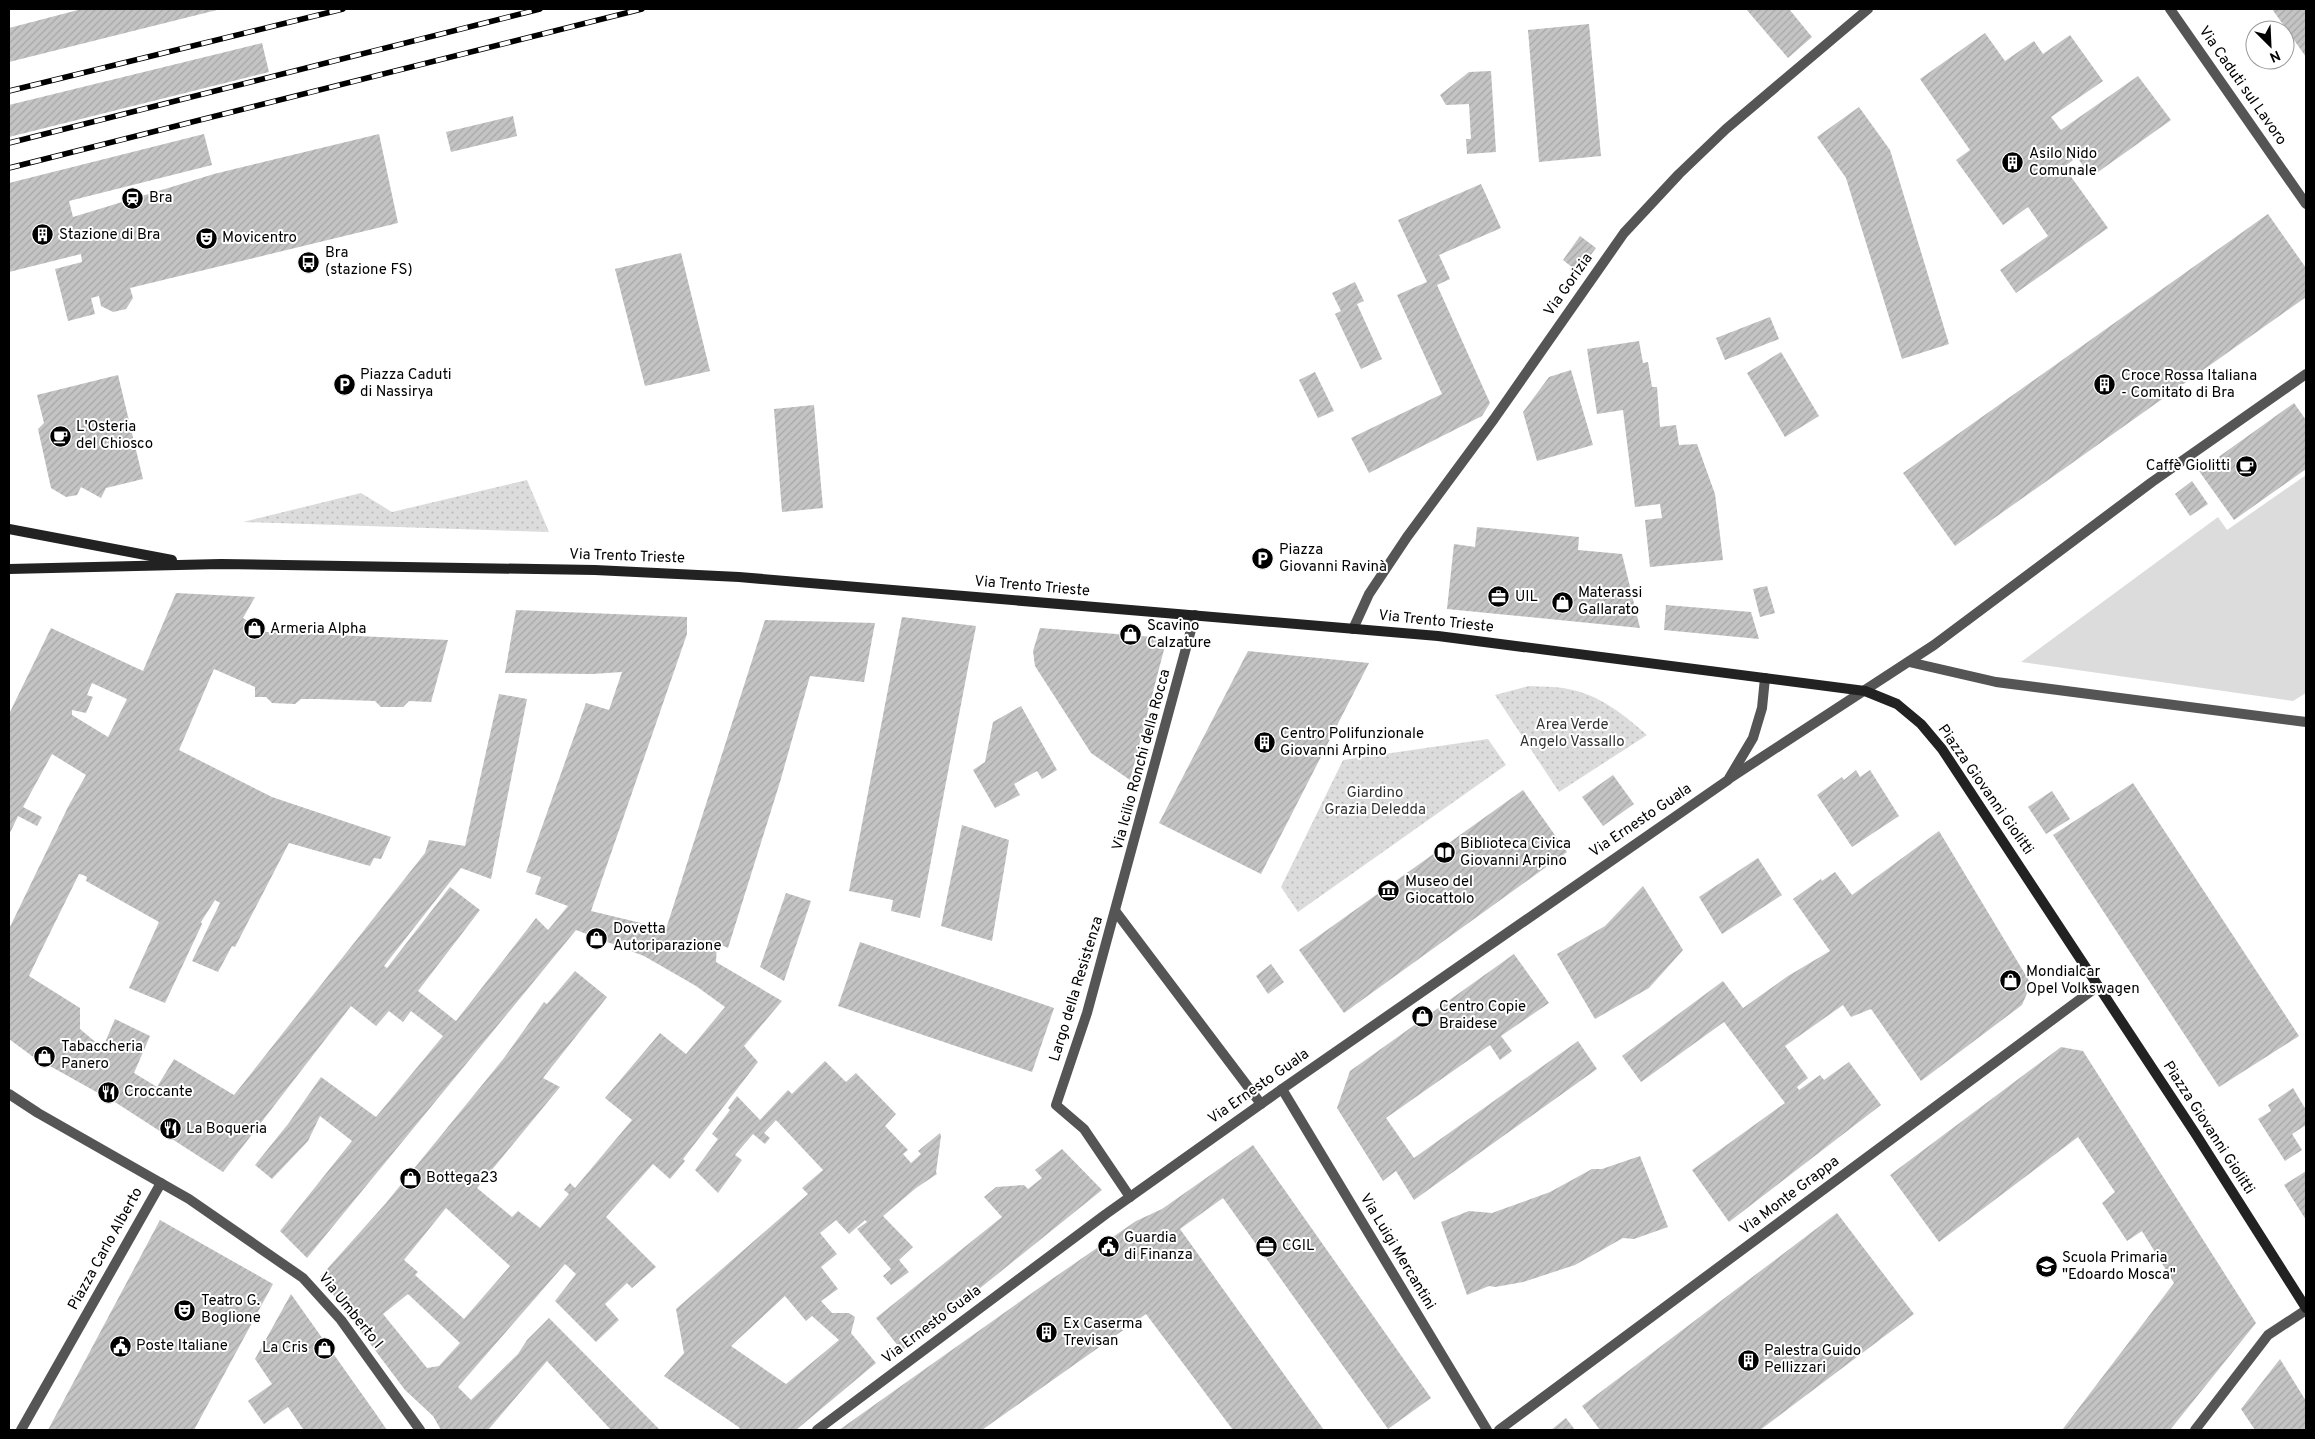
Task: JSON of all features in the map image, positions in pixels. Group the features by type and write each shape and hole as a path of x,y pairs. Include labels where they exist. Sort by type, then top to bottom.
{"main road":[{"path":"9,529 192,564"},
{"name":"Via Trento Trieste","path":"192,564 595,570 739,577 1438,636 1865,691"},
{"path":"9,569 192,564"},
{"name":"Piazza Giovanni Giolitti","path":"1865,691 1897,704 1921,724 1942,749 2195,1133 2306,1309"}],"street":[{"name":"Via Gorizia","path":"1353,629 1369,594 1407,537 1499,411 1624,233 1679,174 1726,129 1868,9"},
{"name":"Via Caduti sul Lavoro","path":"2170,9 2306,204"},
{"path":"1865,691 1909,662 2152,482 2306,374"},
{"name":"Via Icilio Ronchi della Rocca","path":"1116,912 1195,615"},
{"path":"1909,662 1996,682 2306,722"},
{"name":"Via Ernesto Guala","path":"1728,780 1753,738 1762,708 1765,678"},
{"name":"Via Ernesto Guala","path":"817,1430 1130,1197 1282,1088 1728,780 1865,691"},
{"name":"Largo della Resistenza","path":"1116,912 1261,1104"},
{"name":"Largo della Resistenza","path":"1116,912 1088,1013 1056,1105 1084,1129 1130,1197"},
{"name":"Via Monte Grappa","path":"1499,1430 2098,986"},
{"name":"Via Luigi Mercantini","path":"1282,1088 1487,1430"},
{"name":"Piazza Carlo Alberto","path":"9,1094 38,1113 160,1183 21,1430"},
{"name":"Via Umberto I","path":"160,1183 189,1198 303,1278 341,1320 420,1430"},
{"path":"2195,1430 2268,1335 2306,1309"}],"green space":[{"path":"2306,475 2306,693 2293,701 2021,662 2218,517 2227,530"},
{"path":"527,480 549,532 243,522 361,493 392,512"},
{"name":"Area Verde Angelo Vassallo","path":"1529,686 1563,688 1590,696 1610,706 1647,735 1559,792 1495,695"},
{"name":"Giardino Grazia Deledda","path":"1488,739 1506,765 1298,912 1281,887 1343,760"}],"building":[{"path":"82,9 221,9 9,62 9,28"},
{"path":"1746,9 1789,9 1812,37 1788,58"},
{"path":"2272,9 2306,9 2306,57 2295,41 2295,20 2280,20"},
{"path":"1589,24 1601,156 1539,162 1528,30"},
{"name":"Asilo Nido Comunale","path":"1985,33 2005,61 2034,41 2043,54 2070,35 2103,81 2051,117 2061,130 2138,76 2171,120 2091,177 2077,157 2064,167 2108,228 2016,293 2000,270 2048,236 2028,207 2003,225 1956,160 1970,150 1920,79"},
{"path":"262,43 269,72 9,137 9,105"},
{"path":"1491,71 1496,152 1467,154 1466,139 1471,139 1469,104 1446,105 1440,95 1469,72"},
{"path":"1859,107 1890,150 1949,344 1902,359 1846,178 1817,137"},
{"path":"513,116 517,136 451,152 446,132"},
{"name":"Movicentro","path":"204,134 212,165 69,201 73,217 214,174 379,134 398,223 130,288 133,298 126,309 113,312 101,306 99,296 91,298 95,314 68,321 55,269 82,262 81,254 9,272 9,183"},
{"path":"1481,184 1501,228 1439,255 1450,279 1437,285 1490,403 1482,416 1369,473 1351,438 1442,394 1397,295 1427,282 1398,220"},
{"name":"Croce Rossa Italiana - Comitato di Bra","path":"2268,214 2306,268 2306,297 1955,546 1903,473"},
{"path":"1580,236 1596,248 1578,272 1563,260"},
{"path":"681,253 710,371 645,386 615,269"},
{"path":"1355,282 1364,301 1357,304 1382,359 1361,369 1335,314 1341,311 1332,293"},
{"path":"1770,317 1779,339 1725,360 1716,338"},
{"path":"1639,341 1643,363 1648,362 1652,387 1657,387 1660,427 1676,425 1679,445 1697,444 1715,494 1723,560 1650,567 1645,520 1662,518 1660,504 1635,507 1623,410 1597,414 1587,349"},
{"path":"1781,352 1819,416 1785,437 1747,373"},
{"path":"1571,370 1593,445 1537,461 1523,412 1549,377"},
{"path":"1315,372 1334,411 1318,418 1299,380"},
{"path":"118,375 143,479 106,488 101,498 81,487 77,495 66,497 51,488 38,429 44,423 37,395"},
{"path":"2294,403 2306,420 2306,469 2234,520 2199,471"},
{"path":"814,405 823,508 782,512 774,409"},
{"path":"2192,481 2208,504 2190,516 2175,494"},
{"path":"1477,527 1579,537 1578,550 1622,554 1640,628 1447,609 1454,544 1475,547"},
{"path":"1767,586 1775,613 1760,617 1753,589"},
{"path":"176,593 255,597 243,618 266,632 448,640 431,702 409,701 403,707 381,707 375,701 319,699 301,699 295,704 272,703 266,697 255,697 255,687 214,669 179,750 272,797 391,837 381,859 374,858 370,866 289,843 235,947 232,946 218,972 192,961 220,903 215,900 201,922 202,924 165,1003 129,988 159,922 86,881 87,877 79,874 29,976 80,1008 80,1029 103,1047 115,1019 150,1036 134,1073 157,1087 174,1059 234,1095 425,853 429,840 465,846 499,694 527,699 491,879 461,868 384,966 387,968 450,887 480,910 418,991 456,1021 536,918 548,930 568,906 535,894 541,877 526,872 586,703 609,710 622,672 592,674 505,673 516,610 687,617 687,634 591,911 666,929 765,620 875,623 864,682 810,676 780,782 728,948 717,943 716,962 782,1001 744,1046 758,1062 683,1159 685,1161 670,1179 653,1164 606,1217 656,1267 632,1288 627,1283 605,1304 619,1320 596,1342 555,1301 576,1274 565,1264 458,1387 471,1400 518,1354 527,1340 549,1318 660,1430 611,1430 547,1361 488,1430 441,1430 433,1416 405,1390 320,1277 386,1203 504,1058 544,1002 547,1004 575,971 607,997 543,1078 560,1087 477,1188 512,1217 518,1211 540,1228 569,1194 564,1190 570,1183 575,1188 632,1120 605,1098 660,1033 686,1054 725,1007 696,986 644,956 576,930 307,1258 280,1231 352,1141 320,1116 308,1141 272,1179 255,1165 288,1124 321,1077 376,1117 443,1036 411,1011 403,1022 389,1011 376,1026 351,1006 223,1172 118,1104 32,1056 9,1039 9,929 68,807 86,775 52,754 23,807 42,817 37,826 18,816 9,835 9,714 51,628 143,671","holes":["92,683 127,699 108,737 72,715 72,710 86,713 93,697 87,695","446,1208 510,1266 464,1319 415,1275 418,1272 404,1260","408,1294 460,1343 439,1366 427,1368 383,1314"]},
{"path":"1666,605 1751,612 1759,639 1664,630"},
{"path":"902,617 976,626 920,918 891,911 893,900 849,891"},
{"path":"1040,628 1167,638 1130,780 1091,753 1035,666 1033,651"},
{"name":"Centro Polifunzionale Giovanni Arpino","path":"1248,651 1369,663 1261,874 1159,823"},
{"path":"1021,706 1057,770 1042,779 1037,771 1014,784 1020,795 995,808 973,770 985,762 993,722"},
{"path":"1856,770 1860,777 1870,770 1899,816 1852,847 1817,795 1842,777 1844,780"},
{"path":"1613,775 1634,804 1603,826 1582,797"},
{"path":"2133,783 2299,1036 2219,1087 2053,835"},
{"path":"1523,790 1567,852 1344,1013 1299,950"},
{"path":"2052,791 2070,819 2046,834 2028,807"},
{"path":"962,825 1009,840 992,941 941,926"},
{"path":"1939,831 2031,984 2022,1005 1921,1081 1871,1009 1851,1017 1843,1005 1785,1046 1808,1078 1797,1087 1799,1090 1820,1075 1824,1080 1849,1062 1881,1105 1729,1222 1692,1170 1785,1103 1724,1022 1641,1082 1622,1056 1723,981 1743,1008 1788,976 1830,951 1793,899 1821,879 1822,881 1835,872 1852,895"},
{"path":"1758,858 1782,895 1722,934 1699,897"},
{"path":"1643,886 1683,950 1649,988 1595,1019 1557,954 1605,926"},
{"path":"786,893 811,901 784,981 760,967"},
{"path":"860,942 1054,1008 1032,1072 838,1006"},
{"path":"1514,954 1549,1003 1501,1036 1512,1051 1500,1060 1490,1045 1386,1118 1414,1158 1578,1041 1597,1069 1414,1200 1396,1171 1383,1181 1337,1108 1350,1071"},
{"path":"1271,964 1284,982 1268,994 1256,976"},
{"path":"2061,1047 2083,1051 2256,1323 2170,1430 2062,1430 2174,1283 2142,1231 2127,1241 2102,1203 2115,1192 2078,1137 1939,1242 1890,1175"},
{"path":"825,1061 846,1082 856,1073 896,1114 885,1126 908,1150 903,1154 911,1163 921,1154 918,1151 940,1133 937,1174 916,1188 883,1216 913,1247 899,1260 909,1272 891,1285 883,1276 891,1269 857,1229 867,1222 865,1220 849,1234 836,1220 820,1233 837,1254 821,1267 838,1289 821,1301 832,1313 849,1313 855,1317 851,1333 876,1363 796,1430 738,1430 740,1428 664,1376 684,1353 676,1309 808,1194 802,1188 823,1170 776,1120 764,1133 770,1138 765,1144 753,1134 735,1155 742,1160 718,1193 695,1170 718,1139 712,1134 730,1110 728,1108 737,1096 760,1120 788,1090 792,1094","holes":["785,1296 806,1321 812,1316 839,1340 786,1384 731,1346"]},
{"path":"2293,1088 2306,1110 2306,1125 2292,1134 2302,1150 2285,1161 2258,1119 2271,1111 2268,1105"},
{"name":"Ex Caserma Trevisan","path":"1253,1145 1431,1398 1388,1429 1223,1198 1180,1229 1324,1430 1233,1430 1146,1314 982,1430 839,1430 1136,1221 1162,1209"},
{"path":"1062,1149 1102,1190 902,1351 876,1318 1002,1217 984,1197 996,1187 1024,1185 1028,1189 1042,1178 1035,1170"},
{"path":"1640,1156 1668,1227 1634,1239 1623,1238 1575,1265 1523,1282 1495,1287 1489,1286 1467,1295 1441,1222 1469,1211 1492,1213 1550,1192 1592,1169 1602,1169"},
{"path":"2306,1171 2306,1220 2284,1185"},
{"name":"Palestra Guido Pellizzari","path":"1837,1213 1914,1314 1760,1430 1600,1430 1582,1406"},
{"name":"Teatro G. Boglione","path":"160,1220 273,1284 194,1430 48,1430"},
{"path":"291,1294 387,1430 302,1430 288,1407 264,1424 248,1401 272,1384 255,1359"},
{"path":"2280,1359 2306,1401 2306,1430 2255,1430 2241,1409"},
{"path":"1566,1418 1575,1430 1551,1430"}],"railway":[{"path":"9,91 343,9"},
{"path":"9,143 540,9"},
{"path":"9,168 642,9"}],"place":[{"name":"Asilo Nido Comunale","path":"2013,163"},
{"name":"Bra","path":"133,198"},
{"name":"Stazione di Bra","path":"43,235"},
{"name":"Movicentro","path":"206,238"},
{"name":"Bra (stazione FS)","path":"309,262"},
{"name":"Piazza Caduti di Nassirya","path":"344,384"},
{"name":"Croce Rossa Italiana - Comitato di Bra","path":"2105,385"},
{"name":"L'Osteria del Chiosco","path":"60,436"},
{"name":"Caffè Giolitti","path":"2246,466"},
{"name":"Piazza Giovanni Ravinà","path":"1263,559"},
{"name":"UIL","path":"1499,597"},
{"name":"Materassi Gallarato","path":"1562,602"},
{"name":"Armeria Alpha","path":"254,629"},
{"name":"Scavino Calzature","path":"1131,635"},
{"name":"Centro Polifunzionale Giovanni Arpino","path":"1264,743"},
{"name":"Biblioteca Civica Giovanni Arpino","path":"1444,853"},
{"name":"Museo del Giocattolo","path":"1389,891"},
{"name":"Dovetta Autoriparazione","path":"597,938"},
{"name":"Mondialcar Opel Volkswagen","path":"2010,981"},
{"name":"Centro Copie Braidese","path":"1423,1016"},
{"name":"Tabaccheria Panero","path":"45,1056"},
{"name":"Croccante","path":"108,1092"},
{"name":"La Boqueria","path":"170,1129"},
{"name":"Bottega23","path":"410,1178"},
{"name":"CGIL","path":"1266,1246"},
{"name":"Guardia di Finanza","path":"1108,1247"},
{"name":"Scuola Primaria \"Edoardo Mosca\"","path":"2046,1267"},
{"name":"Teatro G. Boglione","path":"185,1310"},
{"name":"Ex Caserma Trevisan","path":"1047,1333"},
{"name":"Poste Italiane","path":"120,1346"},
{"name":"La Cris","path":"324,1348"},
{"name":"Palestra Guido Pellizzari","path":"1748,1360"}]}
